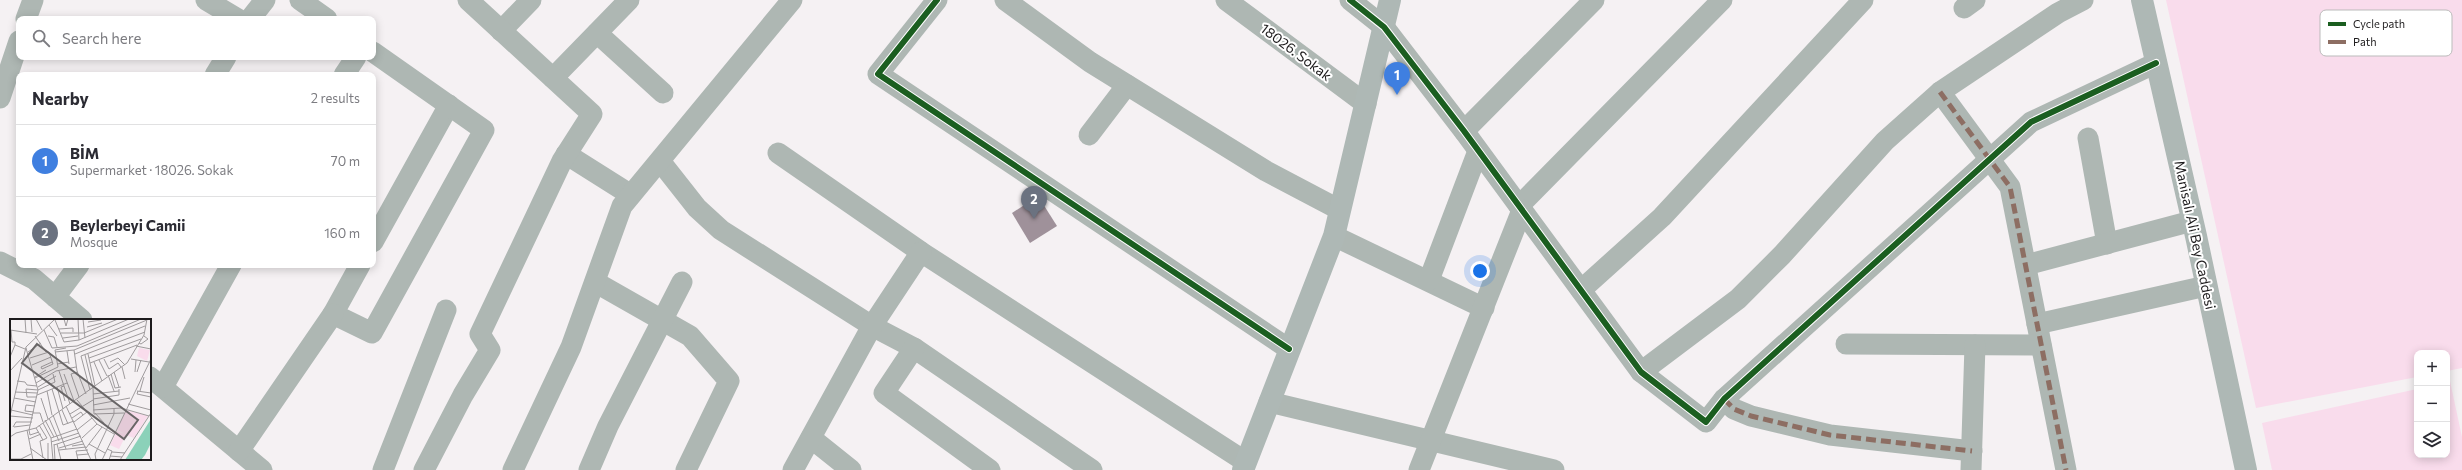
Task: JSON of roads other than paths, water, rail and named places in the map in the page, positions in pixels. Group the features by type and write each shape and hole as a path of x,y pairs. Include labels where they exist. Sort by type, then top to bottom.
{"main road":[{"path":"1244,466 1334,236 1390,0"},
{"name":"Manisalı Ali Bey Caddesi","path":"2142,0 2246,470"}],"street":[{"path":"27,16 33,0"},
{"path":"206,0 233,16"},
{"path":"252,16 265,0"},
{"path":"300,0 323,16"},
{"path":"424,470 463,395 490,350 480,334 566,154 592,114 468,0"},
{"path":"501,31 531,0"},
{"path":"553,78 629,0"},
{"path":"513,470 571,347 622,206 792,0"},
{"path":"937,0 878,74 1290,349"},
{"path":"1005,0 1090,62 1266,170 1340,210"},
{"name":"18026. Sokak","path":"1226,0 1366,104"},
{"path":"1350,0 1384,27 1464,131 1641,372 1706,422 1724,399 2031,122 2156,63"},
{"path":"1464,131 1594,0"},
{"path":"1419,470 1429,441 1484,308 1521,208 1722,0"},
{"path":"1581,290 1662,217 1863,0"},
{"path":"1641,372 1738,299 1782,255 1885,141 1940,92 2058,13 2083,0"},
{"path":"597,32 663,93"},
{"path":"0,98 16,50"},
{"path":"333,314 372,333 484,130 376,54"},
{"path":"217,72 224,60"},
{"path":"346,72 354,60"},
{"path":"1089,135 1127,85"},
{"path":"1940,92 2010,187 2066,470"},
{"path":"376,237 449,104"},
{"path":"2088,138 2107,244"},
{"path":"1429,280 1478,151"},
{"path":"778,153 921,252 1244,466"},
{"path":"566,154 631,194"},
{"path":"660,160 698,208 721,230 872,326 914,348 1092,470"},
{"path":"2026,265 2192,221"},
{"path":"1334,236 1429,280 1484,308"},
{"path":"793,470 812,438 872,326 921,252"},
{"path":"0,262 34,280 81,319"},
{"path":"55,297 77,268"},
{"path":"229,268 156,382 262,470"},
{"path":"239,451 333,314 358,268"},
{"path":"595,282 690,336 729,380 686,470"},
{"path":"589,470 608,426 682,282"},
{"path":"2037,324 2206,286"},
{"path":"382,470 446,310"},
{"path":"1846,344 2041,346"},
{"path":"1724,399 1734,409 1751,416 1830,435 1972,460 1976,345"},
{"path":"914,348 884,393 990,470"},
{"path":"1269,402 1554,470"},
{"path":"812,438 852,470"}],"place":[{"name":"BİM","path":"1397,95"},
{"name":"Beylerbeyi Camii","path":"1034,219"}]}
